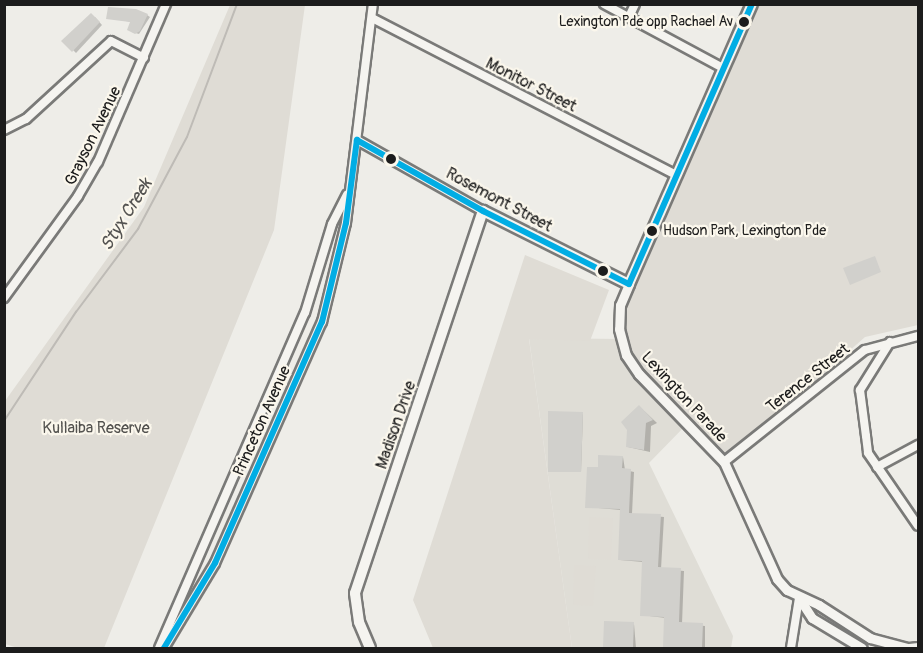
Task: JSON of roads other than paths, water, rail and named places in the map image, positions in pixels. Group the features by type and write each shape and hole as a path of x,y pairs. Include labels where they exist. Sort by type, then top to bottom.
{"main road":[{"name":"Lexington Parade","path":"628,284 721,67 752,4"},
{"name":"Rosemont Street","path":"483,211 628,284"},
{"name":"Madison Drive","path":"370,648 359,622 355,593 483,211"}],"street":[{"name":"Grayson Avenue","path":"4,298 78,196 144,58 166,4"},
{"name":"Princeton Avenue","path":"164,648 215,563 322,321 346,223 373,4"},
{"path":"604,4 721,67"},
{"path":"629,17 635,4"},
{"name":"Monitor Street","path":"372,18 676,175"},
{"path":"4,129 26,119 111,41 144,58"},
{"name":"Rosemont Street","path":"357,140 483,211"},
{"name":"Princeton Avenue","path":"159,648 305,314 332,224 349,191"},
{"name":"Lexington Parade","path":"628,284 620,313 626,355 639,374 724,462 768,564 786,591 819,605 870,638 908,648 918,647"},
{"name":"Terence Street","path":"724,462 865,350 918,336"},
{"path":"890,342 860,390 868,453 918,526"},
{"path":"877,466 918,445"},
{"path":"791,648 799,598"},
{"name":"Lexington Parade","path":"799,598 812,618 862,648"}],"waterway":[{"name":"Styx Creek","path":"4,421 76,312 138,229 187,137 237,4"}],"place":[{"name":"Lexington Pde opp Rachael Av","path":"744,22"},
{"name":"Hudson Park, Lexington Pde","path":"652,231"}],"park label":[{"name":"Kullaiba Reserve","path":"96,428"}]}
